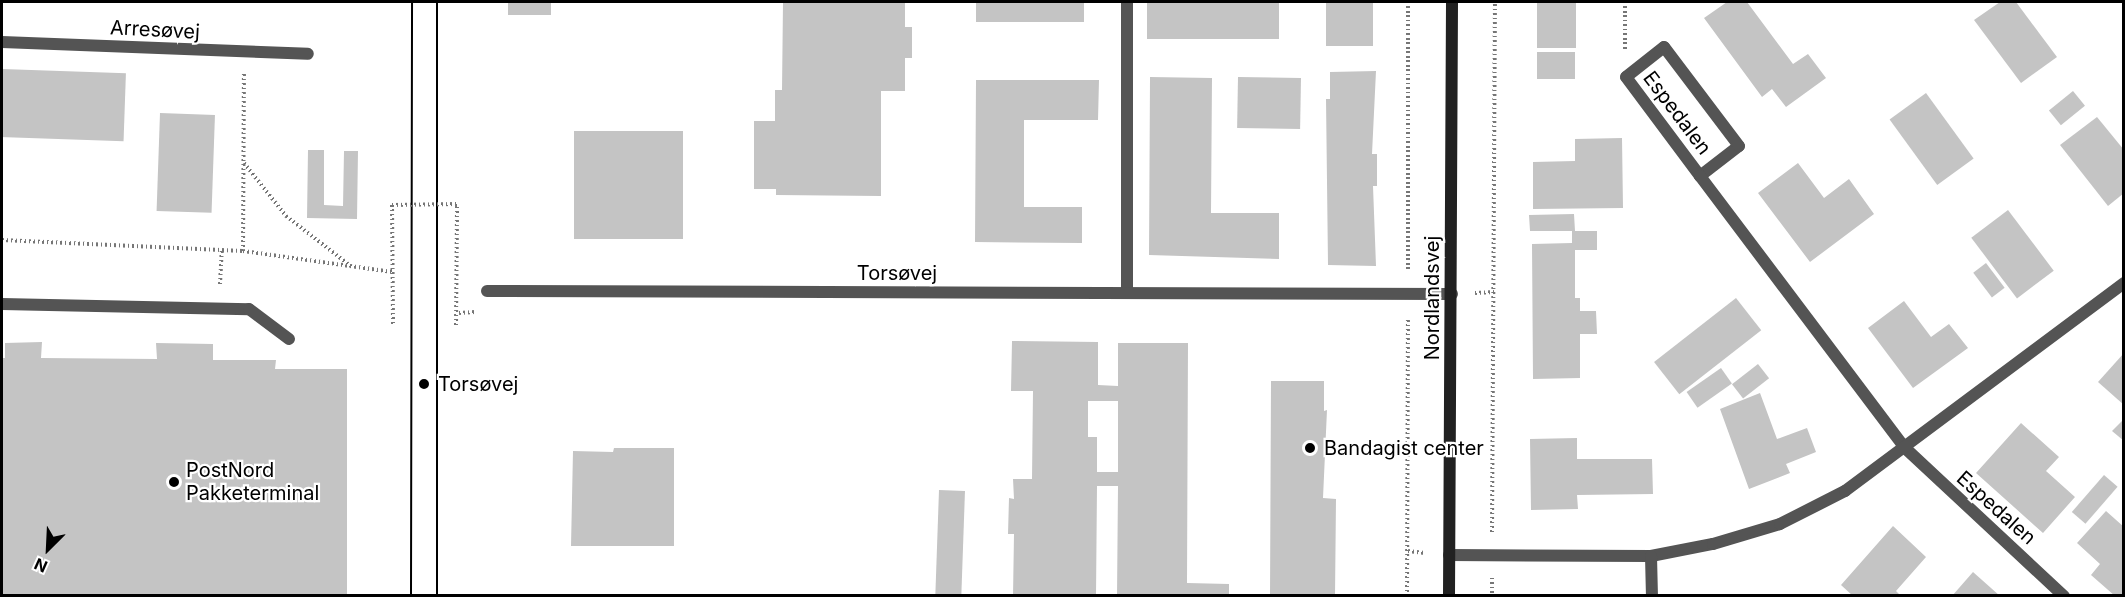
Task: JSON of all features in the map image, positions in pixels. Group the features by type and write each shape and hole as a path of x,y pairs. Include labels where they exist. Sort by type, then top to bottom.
{"street":[{"path":"1126,2 1127,293"},
{"name":"Nordlandsvej","path":"1449,596 1452,2"},
{"name":"Arresøvej","path":"2,42 308,54"},
{"name":"Espedalen","path":"1700,176 1739,146 1664,47 1626,77 1700,176 1904,447 2064,596"},
{"path":"1449,555 1651,556 1713,544 1780,524 1845,491 2124,284"},
{"name":"Torsøvej","path":"488,291 1452,294"},
{"path":"2,304 249,309 289,339"},
{"path":"1651,556 1652,596"}],"path":[{"path":"1492,596 1495,2"},
{"path":"1625,2 1626,77"},
{"path":"243,250 244,53"},
{"path":"243,163 261,190 286,216 353,268"},
{"path":"393,325 392,205 457,204 456,325"},
{"path":"2,240 243,250 353,268 393,272"},
{"path":"219,289 222,249"}],"building":[{"path":"508,2 551,2 551,15 508,15"},
{"path":"783,2 905,2 905,27 912,27 912,58 905,58 905,91 881,91 881,196 776,195 776,189 754,189 754,121 775,121 775,90 782,90"},
{"path":"976,2 1084,2 1084,22 976,22"},
{"path":"1147,2 1279,2 1279,39 1147,39"},
{"path":"1326,2 1373,2 1373,46 1326,46"},
{"path":"1537,2 1576,2 1576,48 1537,48"},
{"path":"1727,2 1747,2 1793,64 1808,54 1826,78 1786,107 1772,89 1762,97 1704,18"},
{"path":"2000,2 2016,2 2057,57 2021,83 1974,20"},
{"path":"1537,52 1575,52 1575,79 1537,79"},
{"path":"2,69 126,73 124,141 2,137"},
{"path":"1376,71 1372,154 1377,154 1377,186 1373,186 1376,266 1328,265 1326,99 1330,99 1330,72"},
{"path":"1150,77 1212,78 1211,213 1279,213 1279,259 1149,255"},
{"path":"1238,77 1301,78 1300,129 1237,128"},
{"path":"976,80 1099,80 1098,120 1024,120 1024,207 1082,207 1082,243 975,242"},
{"path":"2073,91 2085,106 2061,125 2049,111"},
{"path":"1926,93 1974,159 1937,185 1890,119"},
{"path":"160,113 215,115 212,213 157,211"},
{"path":"2097,117 2124,150 2124,193 2108,206 2060,145"},
{"path":"574,131 683,131 683,239 574,239"},
{"path":"1622,138 1623,208 1533,209 1533,162 1575,161 1575,139"},
{"path":"308,150 324,150 324,205 343,206 344,151 358,151 357,219 307,218"},
{"path":"1798,163 1824,198 1849,179 1874,214 1810,262 1758,193"},
{"path":"2008,210 2054,271 2017,298 1971,238"},
{"path":"1574,214 1575,231 1597,231 1597,250 1575,250 1575,298 1580,298 1580,311 1596,311 1597,334 1580,334 1580,378 1533,379 1532,244 1572,243 1572,231 1530,231 1529,215"},
{"path":"1986,263 2005,288 1992,297 1973,273"},
{"path":"1736,298 1761,330 1679,394 1654,362"},
{"path":"1904,301 1931,337 1949,324 1968,348 1913,388 1868,328"},
{"path":"1012,341 1098,342 1098,385 1118,386 1118,343 1188,343 1187,583 1229,584 1229,596 1117,596 1118,486 1097,486 1096,596 1013,596 1014,534 1008,534 1009,498 1014,499 1013,479 1032,479 1033,391 1011,391","holes":["1088,401 1118,401 1118,472 1097,472 1097,437 1088,437"]},
{"name":"PostNord Pakketerminal","path":"42,342 41,358 157,359 156,343 213,344 213,360 276,360 275,369 347,369 347,596 2,596 2,358 5,358 5,343"},
{"path":"2124,353 2124,405 2098,382"},
{"path":"1758,364 1769,378 1743,399 1732,384"},
{"path":"1721,368 1732,384 1697,408 1687,392"},
{"path":"1271,381 1324,381 1324,411 1327,410 1323,498 1336,499 1335,596 1270,596"},
{"path":"1760,393 1777,439 1807,428 1816,452 1786,464 1790,473 1749,489 1720,409"},
{"path":"2124,419 2124,441 2112,431"},
{"path":"2021,423 2059,457 2046,471 2075,497 2043,533 1976,473"},
{"path":"1577,438 1577,459 1652,459 1653,494 1577,495 1578,509 1531,510 1530,439"},
{"path":"614,448 674,448 674,546 571,546 573,451 613,452"},
{"path":"2104,475 2118,487 2085,524 2072,512"},
{"path":"939,490 965,491 961,596 935,596"},
{"path":"2106,511 2124,527 2124,596 2115,596 2091,575 2100,564 2077,543"},
{"path":"1893,526 1926,557 1896,591 1901,596 1853,596 1841,585"},
{"path":"1973,572 2000,596 1952,596"}],"tram line":[{"path":"411,596 412,2"},
{"path":"437,2 437,596"}],"place":[{"name":"Torsøvej","path":"424,384"},
{"name":"Bandagist center","path":"1310,448"},
{"name":"PostNord Pakketerminal","path":"174,482"}]}
